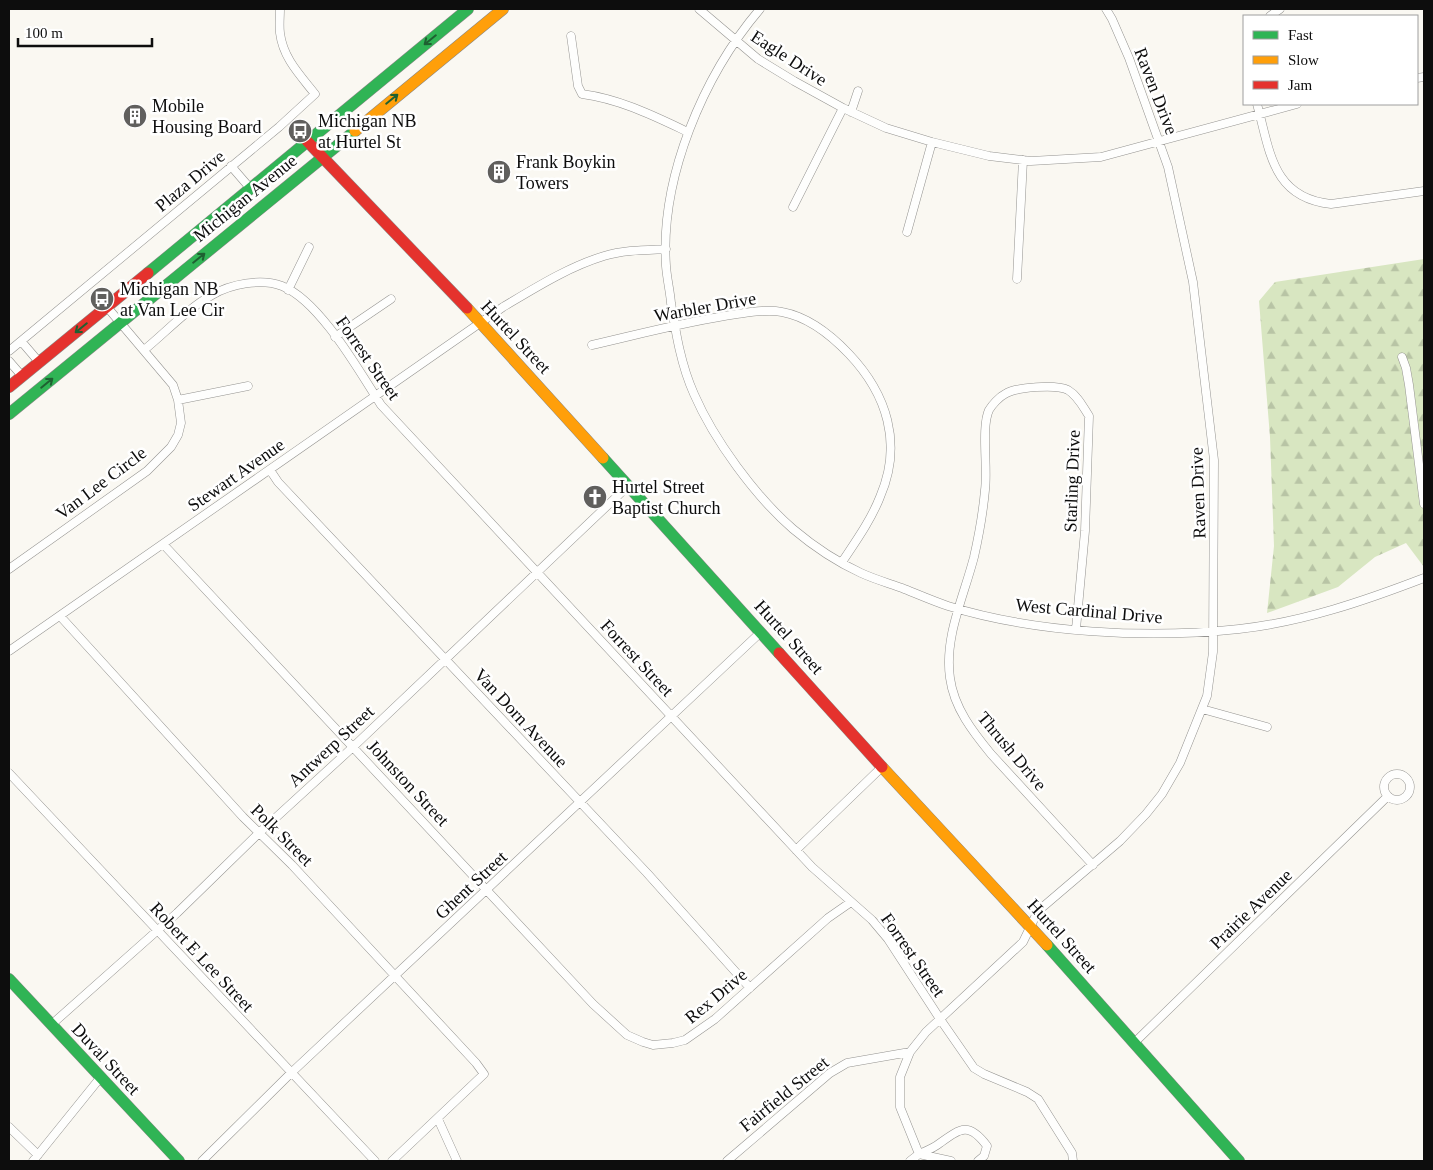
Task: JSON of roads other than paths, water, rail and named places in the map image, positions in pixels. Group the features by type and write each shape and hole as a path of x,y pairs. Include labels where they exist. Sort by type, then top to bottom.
{"street":[{"name":"Plaza Drive","path":"9,351 315,94 290,62 284,50 280,33 280,9"},
{"name":"Michigan Avenue","path":"9,414 503,9"},
{"name":"Eagle Drive","path":"699,9 765,63 847,110 886,128 989,156 1024,160 1064,160 1101,157 1293,105"},
{"name":"West Cardinal Drive","path":"760,9 736,41 699,106 688,132 675,171 666,233 666,267 675,326 684,367 694,394 715,432 741,470 773,510 795,531 859,572 959,608 1044,626 1134,634 1240,629 1319,614 1379,596 1424,578"},
{"name":"Raven Drive","path":"940,1019 1023,942 1038,911 1093,865 1146,814 1162,794 1180,763 1207,696 1214,631 1214,460 1193,282 1168,167 1128,58 1106,9"},
{"name":"Michigan Avenue","path":"9,387 465,10"},
{"path":"571,36 578,86 582,94 616,101 639,109 688,132"},
{"path":"793,207 858,91"},
{"path":"1257,105 1278,172 1286,185 1306,198 1331,204 1424,191"},
{"name":"Hurtel Street","path":"307,141 480,323 882,767 1031,927 1239,1161"},
{"path":"907,232 932,142"},
{"path":"1017,279 1024,160"},
{"path":"231,166 250,188"},
{"path":"288,290 310,247"},
{"name":"Stewart Avenue","path":"9,651 480,323 543,283 604,256 625,252 666,249"},
{"name":"Forrest Street","path":"144,350 200,303 228,287 250,283 265,283 282,286 304,300 354,362 380,405 812,867 872,920 888,939 974,1068 1027,1092 1038,1099 1072,1153 1073,1161"},
{"path":"335,337 391,299"},
{"name":"Van Lee Circle","path":"9,569 148,472 171,447 178,435 181,423 178,400 173,385 107,307"},
{"name":"Warbler Drive","path":"592,345 716,317 751,312 781,312 802,318 820,328 840,344 873,384 884,408 890,428 891,447 888,470 881,496 866,525 842,562"},
{"path":"21,341 39,362"},
{"path":"1402,357 1409,385 1424,504"},
{"path":"9,361 22,376"},
{"path":"178,400 248,386"},
{"name":"Starling Drive","path":"959,608 974,557 986,488 986,434 989,411 1005,394 1019,388 1050,387 1067,390 1080,401 1089,416 1085,531 1076,629"},
{"name":"Van Dorn Avenue","path":"270,470 278,482 648,873 750,988"},
{"name":"Antwerp Street","path":"51,1025 157,931 628,486"},
{"name":"Johnston Street","path":"163,544 548,956"},
{"name":"Thrush Drive","path":"959,608 952,634 948,665 952,690 964,718 990,754 1093,865"},
{"name":"Polk Street","path":"60,616 243,817 292,864 476,1063 483,1074 438,1119"},
{"name":"Ghent Street","path":"202,1161 291,1074 761,632"},
{"path":"1202,709 1267,727"},
{"path":"796,850 882,767"},
{"name":"Robert E Lee Street","path":"9,773 375,1161"},
{"name":"Prairie Avenue","path":"1134,1043 1388,796"},
{"name":"Rex Drive","path":"548,956 614,1025 627,1035 652,1045 673,1044 685,1040 715,1019 828,918 851,902"},
{"name":"Duval Street","path":"9,979 178,1161"},
{"path":"919,1154 900,1107 900,1077 910,1052 926,1032 940,1019"},
{"name":"Fairfield Street","path":"727,1161 830,1073 847,1063 910,1052"},
{"path":"9,1127 36,1158 100,1078"},
{"path":"392,1161 438,1119 457,1161"},
{"path":"910,1161 955,1132 965,1130 973,1132 986,1146 984,1156 978,1161"},
{"path":"919,1154 951,1161"}],"place":[{"name":"Mobile Housing Board","path":"135,116"},
{"name":"Michigan NB at Hurtel St","path":"300,131"},
{"name":"Frank Boykin Towers","path":"499,172"},
{"name":"Michigan NB at Van Lee Cir","path":"102,299"},
{"name":"Hurtel Street Baptist Church","path":"595,497"}]}
